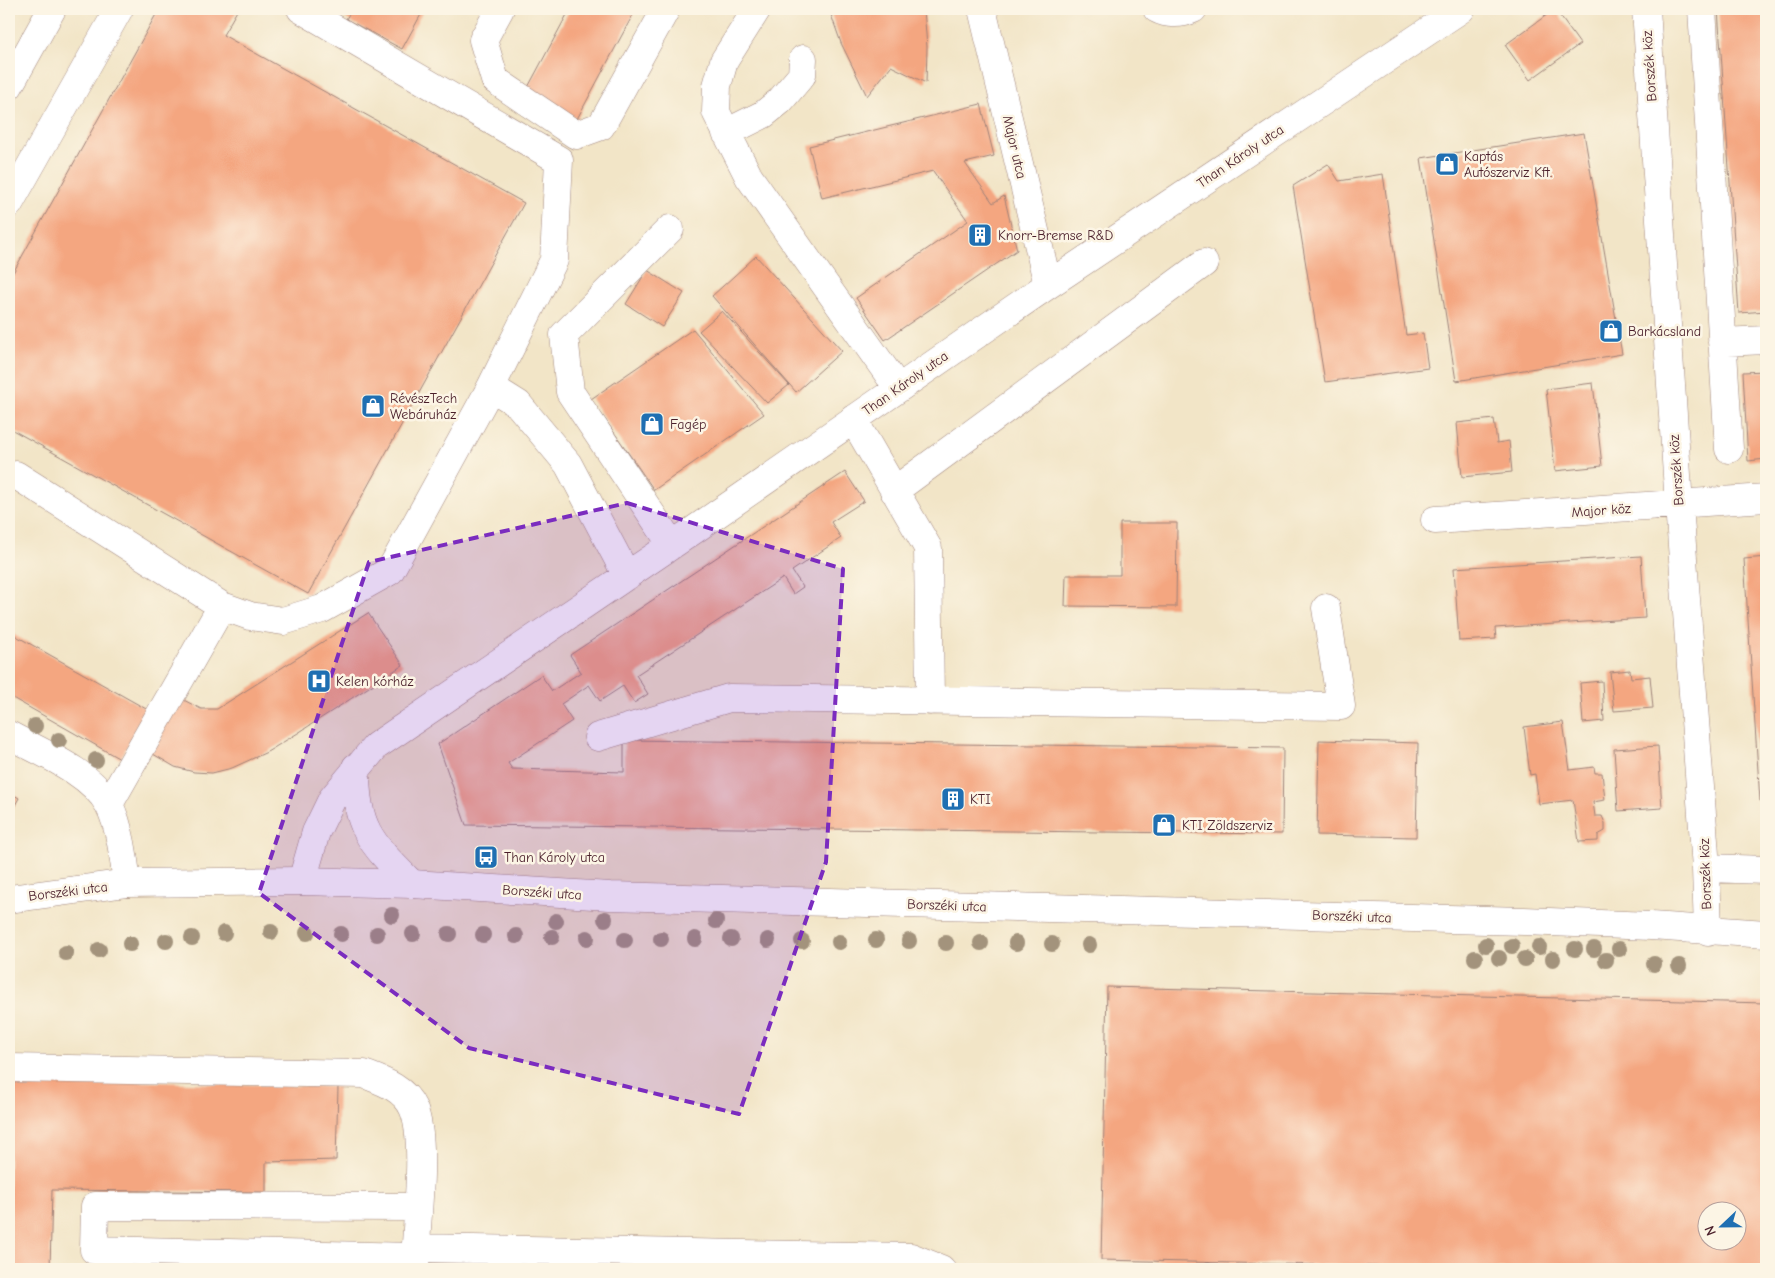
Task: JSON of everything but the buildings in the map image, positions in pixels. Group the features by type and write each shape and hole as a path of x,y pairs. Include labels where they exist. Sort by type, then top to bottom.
{"street":[{"path":"9,86 52,9"},
{"path":"9,204 119,9"},
{"path":"301,9 559,160"},
{"path":"500,9 483,40 495,80 576,135"},
{"path":"9,477 16,475 222,606 250,616 283,621 322,609 390,571 491,388 554,260 559,160 576,135 601,126 666,9"},
{"name":"Major utca","path":"982,9 1048,285"},
{"path":"1157,9 1162,12 1184,14 1193,9"},
{"name":"Than Károly utca","path":"302,881 316,832 332,799 356,767 376,746 627,576 1048,285 1461,9"},
{"name":"Borszék köz","path":"1646,9 1678,505 1706,868 1708,932"},
{"path":"1702,9 1729,449"},
{"path":"754,10 724,61 716,86 716,112 749,177 898,388"},
{"path":"726,133 764,114 780,101 802,75 803,59"},
{"path":"670,229 564,335 570,392 672,545"},
{"path":"894,491 1204,263"},
{"path":"1722,342 1766,340"},
{"path":"491,388 518,404 568,464 627,576"},
{"path":"853,419 928,548 930,701"},
{"name":"Major köz","path":"1435,520 1766,498"},
{"path":"109,804 222,606"},
{"path":"598,737 729,698 1341,706 1326,608"},
{"name":"Borszéki utca","path":"9,735 85,777 109,804 122,846 127,883"},
{"path":"356,767 355,797 361,820 374,846 412,884"},
{"path":"1706,868 1766,870"},
{"name":"Borszéki utca","path":"9,899 127,883 302,881 412,884 610,896 1524,921 1651,926 1708,932 1766,934"},
{"path":"9,1068 364,1074 393,1086 413,1107 420,1138 415,1258"},
{"path":"417,1207 95,1206 94,1250 415,1258 912,1257 941,1269"}],"highlighted area":[{"path":"627,503 843,569 826,862 739,1114 469,1048 259,893 369,562"}],"place":[{"name":"Kaptás Autószerviz Kft.","path":"1447,164"},
{"name":"Knorr-Bremse R&D","path":"980,235"},
{"name":"Barkácsland","path":"1611,331"},
{"name":"RévészTech Webáruház","path":"373,406"},
{"name":"Fagép","path":"652,424"},
{"name":"Kelen kórház","path":"319,681"},
{"name":"KTI","path":"953,799"},
{"name":"KTI Zöldszerviz","path":"1164,825"},
{"name":"Than Károly utca","path":"486,857"}]}
